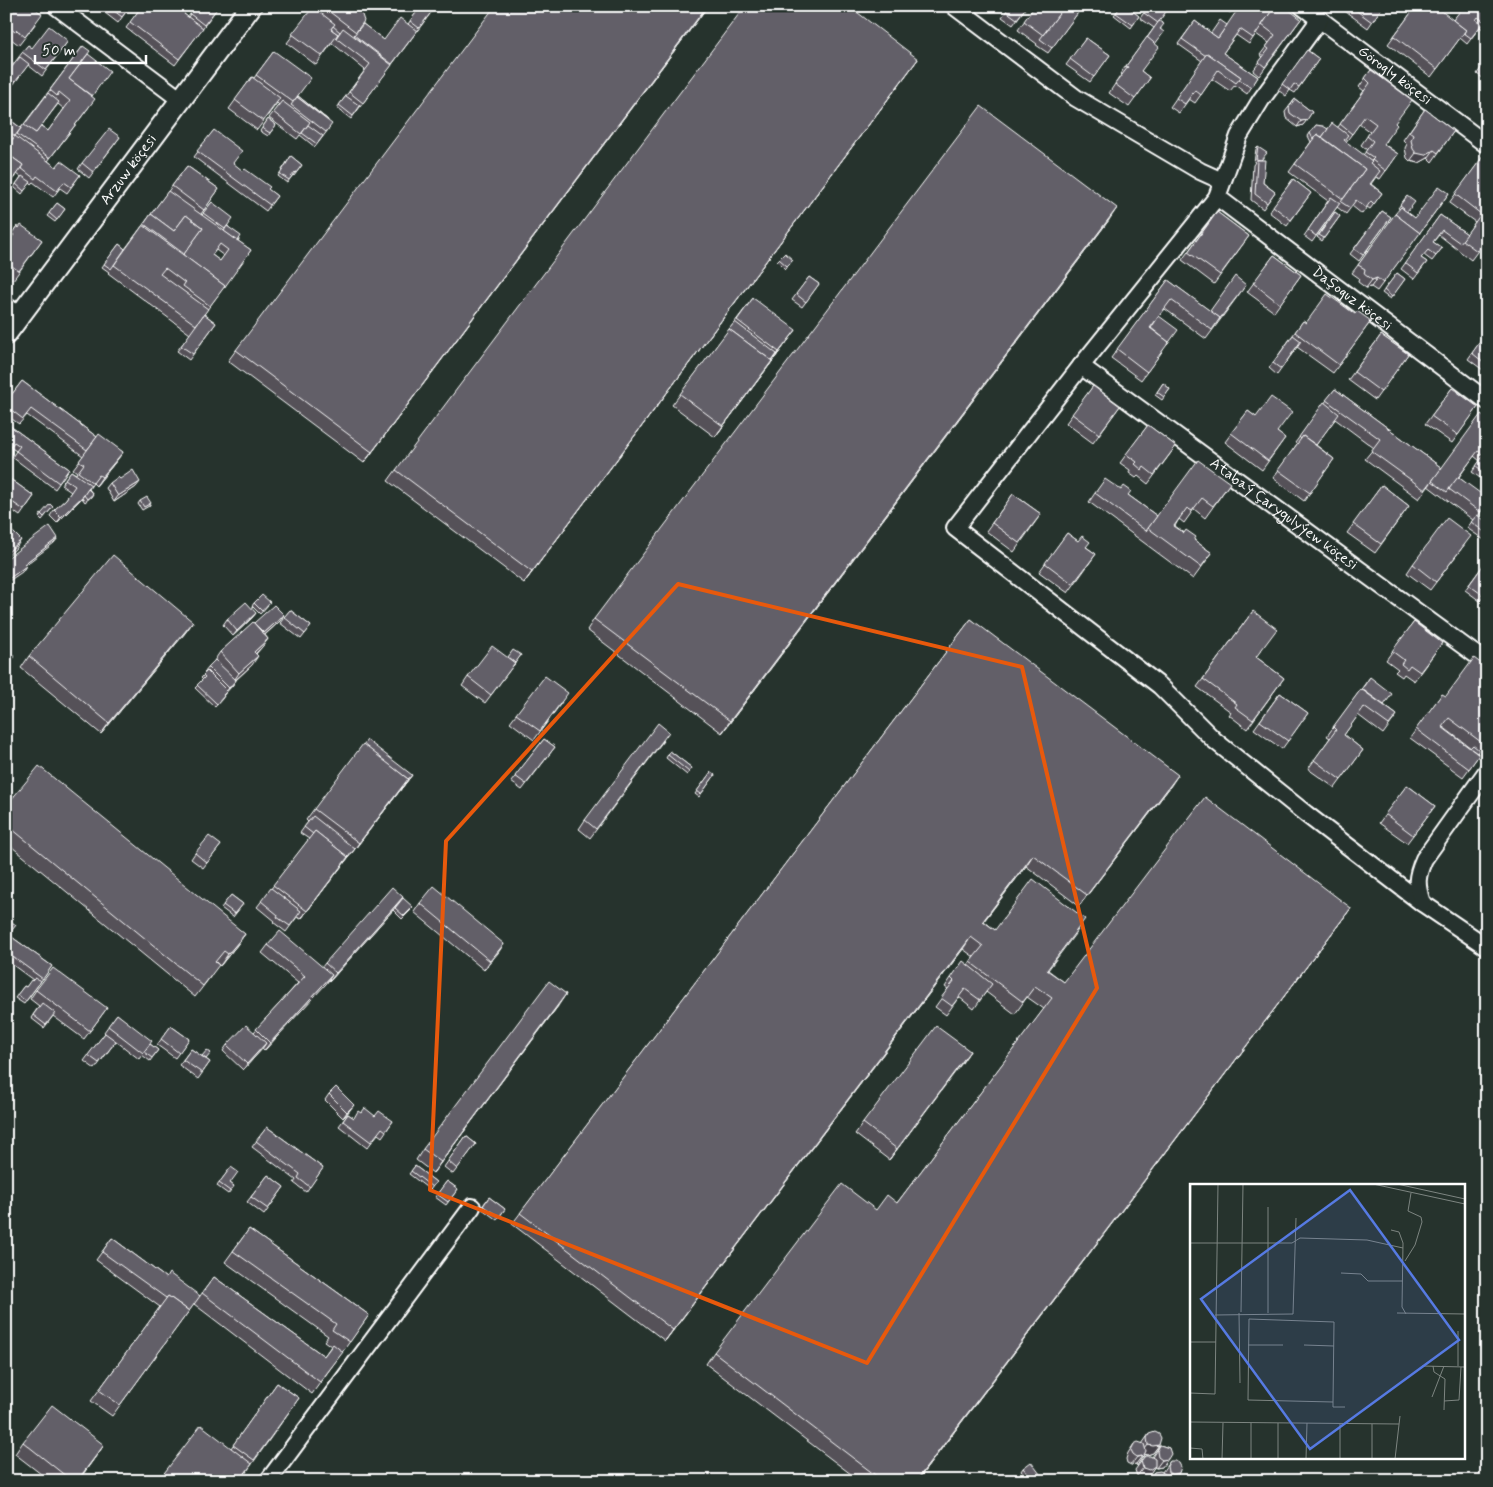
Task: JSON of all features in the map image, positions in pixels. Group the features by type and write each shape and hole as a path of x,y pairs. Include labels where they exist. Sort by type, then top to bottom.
{"street":[{"path":"56,6 181,100"},
{"name":"Arzuw köçesi","path":"6,334 13,311 181,100 251,6"},
{"path":"954,6 1076,98 1200,171 1222,181"},
{"name":"Görogly köçesi","path":"1302,6 1487,145"},
{"path":"1320,19 1252,114 1239,136 1217,197 1081,366 955,528 1160,686 1214,740 1306,814 1422,903 1487,947"},
{"name":"Daşoguz köçesi","path":"1217,197 1487,401"},
{"name":"Atabaý Çarygulyýew köçesi","path":"1081,366 1487,663"},
{"path":"1422,903 1417,888 1418,873 1424,859 1487,771"},
{"path":"268,1481 472,1207"}],"highlighted area":[{"path":"678,584 1022,667 1097,988 867,1363 430,1190 446,841"}],"building":[{"path":"6,6 32,6 42,14 25,37 17,30 15,32 7,26"},
{"path":"108,6 130,6 122,17"},
{"path":"142,6 165,6 169,9 171,6 189,6 184,14 203,28 179,59 130,22"},
{"path":"196,6 219,6 204,25 190,14"},
{"path":"322,6 359,6 364,21 356,32"},
{"path":"421,6 436,6 419,28 410,21"},
{"path":"495,6 707,6 372,452 236,350"},
{"path":"745,6 849,6 918,59 532,572 396,470"},
{"path":"1010,6 1027,6 1017,19 1006,11"},
{"path":"1035,6 1065,6 1043,35 1024,21"},
{"path":"1065,6 1076,6 1080,10 1052,48 1040,39"},
{"path":"1121,6 1126,6 1139,16 1133,25 1116,13"},
{"path":"1149,6 1161,8 1162,6 1170,6 1158,23 1144,13"},
{"path":"1240,6 1275,6 1253,38 1240,29 1223,53 1258,77 1251,88 1239,79 1241,77 1207,53 1206,56 1182,39 1195,21 1218,38"},
{"path":"1275,6 1284,6 1301,19 1265,67 1259,62 1269,49 1266,47 1275,35 1262,25"},
{"path":"1350,6 1383,6 1372,22"},
{"path":"1416,6 1435,6 1466,30 1437,69 1394,36"},
{"path":"1464,6 1487,6 1487,24 1478,17 1476,20 1482,24 1471,38 1464,33 1466,30 1453,20"},
{"path":"313,7 335,24 331,29 338,34 322,56 292,34"},
{"path":"400,18 417,31 392,64 354,35 363,24 384,40"},
{"path":"1220,20 1227,25 1218,38 1211,33"},
{"path":"1159,21 1164,24 1160,29 1164,32 1155,44 1147,38"},
{"path":"49,26 68,41 46,70 22,52 28,45 32,48"},
{"path":"333,26 340,32 336,38 338,34 331,29"},
{"path":"343,28 392,65 363,103 349,92 370,64 336,38"},
{"path":"1147,37 1159,47 1141,71 1150,78 1135,99 1115,84"},
{"path":"1086,38 1110,55 1094,77 1070,59"},
{"path":"83,46 90,51 69,79 95,99 50,158 17,134 24,124 36,133 41,126 48,131 70,101 59,92 57,96 50,90"},
{"path":"1307,50 1319,59 1299,87 1294,84 1290,90 1282,84"},
{"path":"274,51 311,78 293,102 256,75"},
{"path":"1207,53 1241,77 1236,83 1218,70 1201,95 1195,90 1185,104 1176,98"},
{"path":"88,54 110,71 92,96 69,79"},
{"path":"20,57 29,64 9,90 7,88 6,90 6,74"},
{"path":"1487,59 1487,68 1482,65"},
{"path":"1371,70 1412,100 1395,123 1397,125 1383,144 1398,154 1386,171 1372,160 1374,158 1365,152 1373,141 1367,136 1376,124 1365,116 1352,134 1340,124 1370,83 1365,78"},
{"path":"252,77 280,98 263,121 235,100"},
{"path":"48,93 59,102 36,133 24,125"},
{"path":"298,96 328,120 297,97"},
{"path":"346,96 360,106 353,116 339,105"},
{"path":"297,97 332,124 326,132 291,105"},
{"path":"1295,99 1312,112 1307,120 1301,121 1290,113 1289,107"},
{"path":"282,101 310,122 301,134 273,112"},
{"path":"981,106 1117,208 730,721 594,619"},
{"path":"1425,109 1454,131 1438,153 1434,150 1425,155 1416,153 1413,149 1411,140 1413,135 1409,132"},
{"path":"6,117 21,128 15,136 6,130"},
{"path":"268,119 276,125 270,133 262,128"},
{"path":"1332,123 1348,135 1344,140 1372,161 1370,163 1380,171 1370,184 1382,193 1374,204 1371,201 1366,208 1356,200 1350,208 1341,202 1365,169 1322,137"},
{"path":"308,125 323,136 317,144 302,133"},
{"path":"1316,125 1328,129 1322,137 1317,134 1313,139 1310,133"},
{"path":"109,129 120,137 93,172 82,163"},
{"path":"214,130 242,151 233,163 270,187 268,189 277,196 270,205 197,151"},
{"path":"6,134 13,139 6,148"},
{"path":"1317,134 1365,169 1343,199 1295,164"},
{"path":"15,136 56,167 61,161 80,175 71,187 64,182 57,191 37,176 35,179 21,168 23,165 6,153 6,148"},
{"path":"1258,147 1267,153 1261,160 1256,159"},
{"path":"6,153 23,165 6,188"},
{"path":"1484,155 1487,158 1487,238 1477,251 1462,240 1481,214 1455,194"},
{"path":"291,156 302,165 289,180 280,174"},
{"path":"1257,160 1265,160 1263,183 1275,192 1267,203 1255,194"},
{"path":"187,166 219,189 204,210 172,186"},
{"path":"22,176 31,182 24,191 16,184"},
{"path":"1293,179 1311,193 1291,220 1273,206"},
{"path":"1439,186 1449,193 1420,233 1395,214 1401,207 1415,218"},
{"path":"168,191 251,250 224,288 225,286 183,255 203,228 186,215 174,231 151,214","holes":["220,244 228,250 220,261 212,255"]},
{"path":"1407,196 1415,202 1407,212 1400,205"},
{"path":"1331,197 1340,203 1316,236 1308,230"},
{"path":"212,202 233,218 225,229 203,213"},
{"path":"57,203 65,209 57,220 49,213"},
{"path":"1382,211 1391,217 1363,255 1354,249"},
{"path":"1217,212 1249,236 1220,275 1188,252"},
{"path":"1335,212 1340,216 1324,238 1319,235"},
{"path":"151,214 174,231 186,215 203,228 184,254 144,224"},
{"path":"1395,214 1420,233 1383,283 1377,278 1372,280 1364,274 1365,269 1358,265"},
{"path":"1440,215 1467,234 1460,243 1442,230 1433,242 1442,248 1436,256 1428,250 1421,258 1427,262 1418,273 1405,263"},
{"path":"21,225 42,240 19,271 6,262 6,244 14,235 12,233 17,226 19,228"},
{"path":"143,225 225,286 210,306 183,286 185,283 165,268 160,274 208,309 196,325 114,265"},
{"path":"227,226 241,236 238,241 224,231"},
{"path":"119,244 125,249 111,269 104,264"},
{"path":"785,253 793,260 787,266 779,259"},
{"path":"1274,255 1301,275 1280,304 1253,283"},
{"path":"1397,273 1405,279 1392,297 1384,290"},
{"path":"1235,276 1246,285 1218,321 1220,318 1210,311"},
{"path":"809,277 819,284 806,302 796,294"},
{"path":"1168,280 1220,318 1212,330 1171,300 1150,328 1169,342 1147,372 1117,349"},
{"path":"1327,294 1355,314 1357,311 1371,321 1339,365 1295,332 1303,321 1306,323"},
{"path":"753,298 796,330 779,352 737,320"},
{"path":"204,314 216,323 193,354 181,346"},
{"path":"1159,316 1178,330 1167,345 1169,342 1151,328"},
{"path":"735,322 777,354 768,367 772,361 729,329"},
{"path":"729,329 772,361 723,426 680,394"},
{"path":"1487,332 1487,365 1472,353"},
{"path":"1293,335 1301,341 1281,369 1273,363"},
{"path":"1381,335 1408,354 1381,392 1354,372"},
{"path":"22,381 97,437 87,450 31,409 23,419 6,406 6,402"},
{"path":"1163,383 1170,389 1164,397 1157,392"},
{"path":"1093,386 1120,406 1099,434 1072,414"},
{"path":"1452,388 1478,407 1458,435 1431,416"},
{"path":"1335,389 1442,468 1425,490 1371,451 1380,439 1326,400"},
{"path":"1271,397 1292,412 1277,432 1285,438 1268,461 1231,433 1248,411 1256,417"},
{"path":"1324,402 1339,414 1316,445 1303,436 1301,439 1299,437"},
{"path":"1481,414 1487,418 1487,474 1476,466 1484,455 1478,451 1447,492 1432,481"},
{"path":"6,423 69,469 59,483 16,451 20,446 14,442 6,453"},
{"path":"1148,425 1176,446 1154,475 1144,467 1142,470 1135,464 1137,462 1126,454"},
{"path":"99,434 123,452 102,477 99,475 93,483 78,472 84,464 79,461"},
{"path":"1303,436 1334,459 1310,493 1278,470"},
{"path":"1198,460 1230,483 1213,506 1202,498 1192,511 1187,508 1174,526 1184,533 1186,530 1196,537 1194,540 1212,553 1201,567 1148,528"},
{"path":"133,470 140,482 118,496 110,483"},
{"path":"71,471 91,485 85,494 61,517 54,510 66,499 75,486 65,479"},
{"path":"6,476 34,496 24,510 6,498"},
{"path":"1458,477 1480,493 1487,483 1487,503 1480,512 1449,489"},
{"path":"1105,479 1121,490 1124,486 1131,491 1128,495 1157,516 1146,531 1095,493"},
{"path":"1382,485 1409,506 1381,544 1353,524"},
{"path":"88,489 93,494 87,499 84,495"},
{"path":"1013,494 1041,514 1019,543 992,523"},
{"path":"147,497 151,503 144,507 140,501"},
{"path":"50,504 53,507 44,517 41,514"},
{"path":"1477,515 1487,522 1487,534 1471,522"},
{"path":"1447,518 1471,536 1436,582 1413,564"},
{"path":"50,526 58,538 24,564 26,566 6,581 6,559"},
{"path":"6,528 10,529 21,540 6,554"},
{"path":"1067,533 1078,541 1082,536 1090,542 1086,547 1096,554 1073,584 1045,563"},
{"path":"113,555 193,622 109,723 29,656"},
{"path":"1487,560 1487,591 1484,596 1469,585"},
{"path":"262,595 270,602 262,611 254,603"},
{"path":"246,602 256,613 237,631 227,619"},
{"path":"274,605 284,615 264,633 254,623"},
{"path":"290,610 311,626 305,634 284,617"},
{"path":"1253,611 1277,629 1256,657 1284,678 1253,720 1235,707 1237,704 1203,679"},
{"path":"971,619 1178,775 1087,895 1033,855 983,921 995,930 1033,879 1085,919 1047,970 1064,982 1205,797 1351,908 916,1481 883,1481 714,1352 842,1184 876,1210 887,1195 897,1203 1052,998 1035,986 1023,1002 970,962 983,946 971,937 673,1330 520,1213"},
{"path":"253,622 268,639 254,652 258,656 239,673 220,652"},
{"path":"1414,622 1442,643 1420,672 1410,665 1407,669 1401,664 1404,660 1392,651"},
{"path":"492,646 515,663 491,695 468,677"},
{"path":"6,649 15,657 11,661 6,656"},
{"path":"513,650 521,655 513,666 515,663 508,657"},
{"path":"1474,658 1487,668 1487,743 1485,745 1449,718 1442,727 1479,755 1469,769 1416,729 1442,694 1446,696"},
{"path":"215,660 236,680 229,688 208,667"},
{"path":"207,671 227,691 217,704 197,685 205,677 203,675"},
{"path":"545,676 568,693 540,731 516,714"},
{"path":"1370,677 1392,694 1384,705 1362,689"},
{"path":"1361,689 1397,715 1389,725 1364,707 1344,735 1363,750 1341,780 1314,760 1336,730 1333,727"},
{"path":"1280,693 1308,713 1288,741 1260,721"},
{"path":"658,723 669,732 596,829 585,820"},
{"path":"544,739 555,747 526,784 515,776"},
{"path":"367,740 412,775 404,784 408,779 363,745"},
{"path":"363,744 408,779 359,843 314,809"},
{"path":"1473,745 1479,750 1477,753 1470,748"},
{"path":"670,751 692,768 689,772 668,755"},
{"path":"39,766 245,934 228,954 224,951 215,962 219,965 203,986 6,824 6,806"},
{"path":"711,772 715,775 701,794 697,791"},
{"path":"1407,785 1435,806 1413,835 1385,814"},
{"path":"313,816 355,849 348,857 315,831 313,834 304,827"},
{"path":"315,831 348,857 307,911 273,885"},
{"path":"209,836 221,845 207,863 195,853"},
{"path":"434,886 504,944 490,961 420,903"},
{"path":"392,887 403,897 336,973 325,963"},
{"path":"271,888 301,911 290,926 277,917 278,915 261,901"},
{"path":"231,895 243,904 235,914 223,905"},
{"path":"403,898 413,907 404,916 395,908"},
{"path":"6,918 16,925 6,938"},
{"path":"280,931 332,975 270,1043 256,1029 305,976 268,945"},
{"path":"9,935 52,966 43,979 6,952 6,939"},
{"path":"963,961 992,984 980,1000 965,989 952,1006 941,998 954,981 951,978"},
{"path":"53,968 107,1008 90,1031 36,990"},
{"path":"35,978 41,981 26,1001 17,995 24,986 26,987"},
{"path":"549,981 566,994 441,1162 423,1149"},
{"path":"42,1003 55,1013 46,1025 33,1015"},
{"path":"117,1014 152,1041 143,1053 108,1026"},
{"path":"246,1025 266,1043 247,1064 227,1045"},
{"path":"171,1026 189,1039 179,1053 161,1039"},
{"path":"936,1026 970,1051 897,1149 863,1123"},
{"path":"105,1033 116,1041 99,1063 88,1055"},
{"path":"150,1044 158,1050 152,1058 144,1052"},
{"path":"191,1049 210,1062 202,1073 183,1060"},
{"path":"207,1050 211,1053 206,1059 202,1056"},
{"path":"336,1087 354,1105 347,1112 329,1094"},
{"path":"365,1108 375,1116 379,1111 393,1121 386,1131 382,1128 371,1142 343,1121 348,1114 354,1118 358,1111 361,1113"},
{"path":"267,1127 323,1168 310,1187 298,1178 300,1174 256,1141"},
{"path":"466,1136 476,1144 457,1169 448,1161"},
{"path":"415,1166 436,1182 432,1187 411,1171"},
{"path":"231,1167 238,1172 230,1183 234,1186 230,1191 219,1183"},
{"path":"268,1175 284,1187 268,1209 251,1197"},
{"path":"447,1181 458,1189 448,1202 437,1194"},
{"path":"489,1197 505,1209 499,1217 483,1206"},
{"path":"249,1229 369,1315 350,1342 332,1330 336,1324 233,1251"},
{"path":"112,1238 166,1278 169,1273 200,1296 187,1314 189,1311 168,1296 166,1298 102,1252"},
{"path":"214,1277 324,1356 333,1344 343,1352 320,1382 202,1293"},
{"path":"168,1296 189,1311 120,1405 99,1390"},
{"path":"277,1383 299,1398 254,1460 233,1445"},
{"path":"52,1405 104,1445 77,1481 72,1481 23,1442"},
{"path":"201,1425 252,1464 239,1481 158,1481"},
{"path":"1155,1432 1161,1438 1159,1445 1148,1445 1147,1438 1149,1434"},
{"path":"1138,1442 1144,1444 1146,1451 1143,1457 1137,1457 1131,1450 1134,1444"},
{"path":"1160,1445 1169,1448 1171,1454 1168,1459 1162,1460 1158,1457 1157,1451"},
{"path":"1145,1456 1155,1459 1155,1466 1149,1470 1143,1468 1141,1461"},
{"path":"1170,1461 1179,1463 1181,1467 1179,1473 1172,1475 1168,1472 1167,1466"},
{"path":"1031,1462 1040,1474 1033,1480 1023,1468"},
{"path":"1160,1471 1165,1474 1165,1481 1153,1481 1154,1472"}]}
